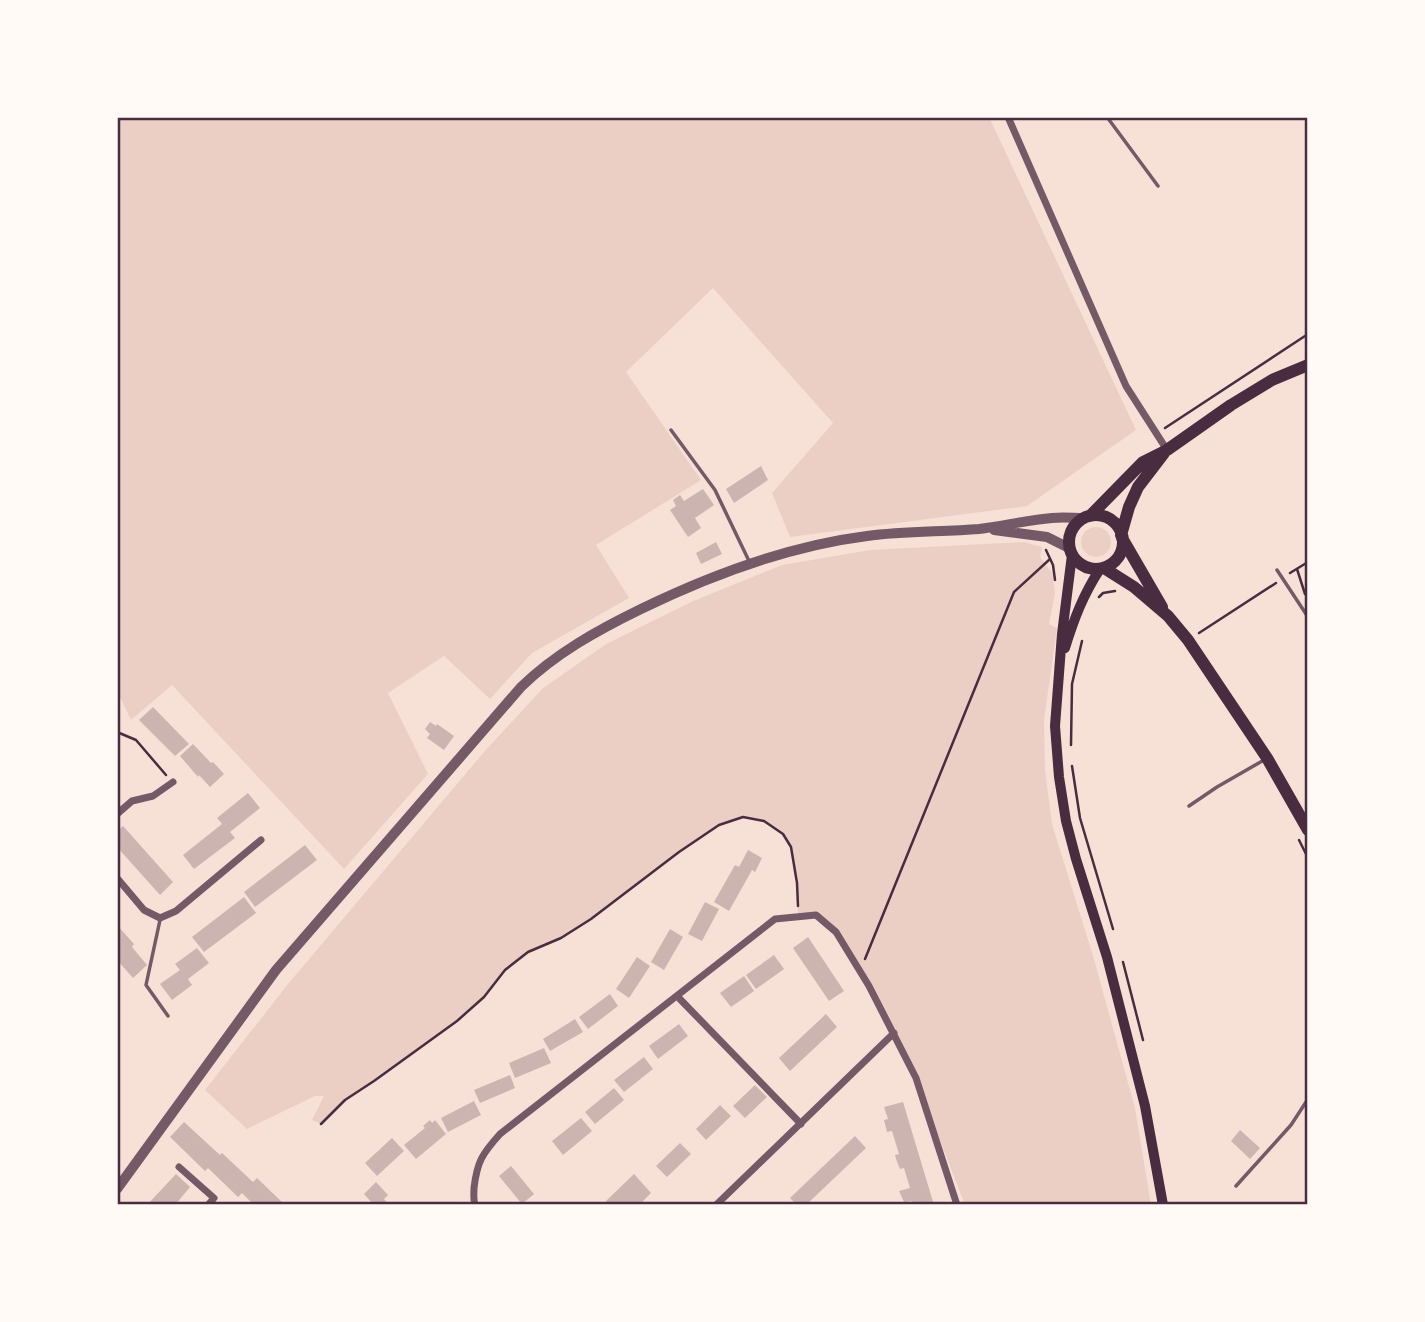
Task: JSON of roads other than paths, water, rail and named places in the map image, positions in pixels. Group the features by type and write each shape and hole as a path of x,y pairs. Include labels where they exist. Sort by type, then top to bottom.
{"main road":[{"path":"1163,1205 1145,1106 1107,957 1066,821 1059,777 1055,726 1071,551 1069,541 1073,529 1143,462 1167,450 1272,380 1308,365"},
{"path":"1071,551 1082,565 1090,568 1110,565 1119,556 1129,507 1138,487 1167,450"},
{"path":"1087,517 1102,516 1118,527 1168,616 1195,650 1267,758 1308,831"},
{"path":"1102,568 1133,587 1168,616"},
{"path":"1059,668 1076,614 1088,587 1102,568"}],"street":[{"path":"1008,117 1126,386 1167,450"},
{"path":"117,1189 276,970 474,740 528,681 561,655 595,633 681,590 750,563 821,544 869,535 980,529 1051,518 1087,517"},
{"path":"980,529 1047,537 1071,551"},
{"path":"117,814 132,801 153,796 173,782"},
{"path":"117,878 144,910 160,918 176,911 261,840"},
{"path":"475,1205 473,1199 476,1168 485,1150 500,1134 775,919 816,915 836,932 860,971 916,1078 957,1205"},
{"path":"677,996 802,1124"},
{"path":"716,1205 894,1033"},
{"path":"179,1167 211,1202 221,1205"}],"lane":[{"path":"1107,117 1158,186"},
{"path":"671,430 715,490 750,563"},
{"path":"1277,570 1308,617"},
{"path":"1189,806 1267,758"},
{"path":"160,918 146,985 168,1016"},
{"path":"1236,1186 1291,1125 1308,1100"}]}
